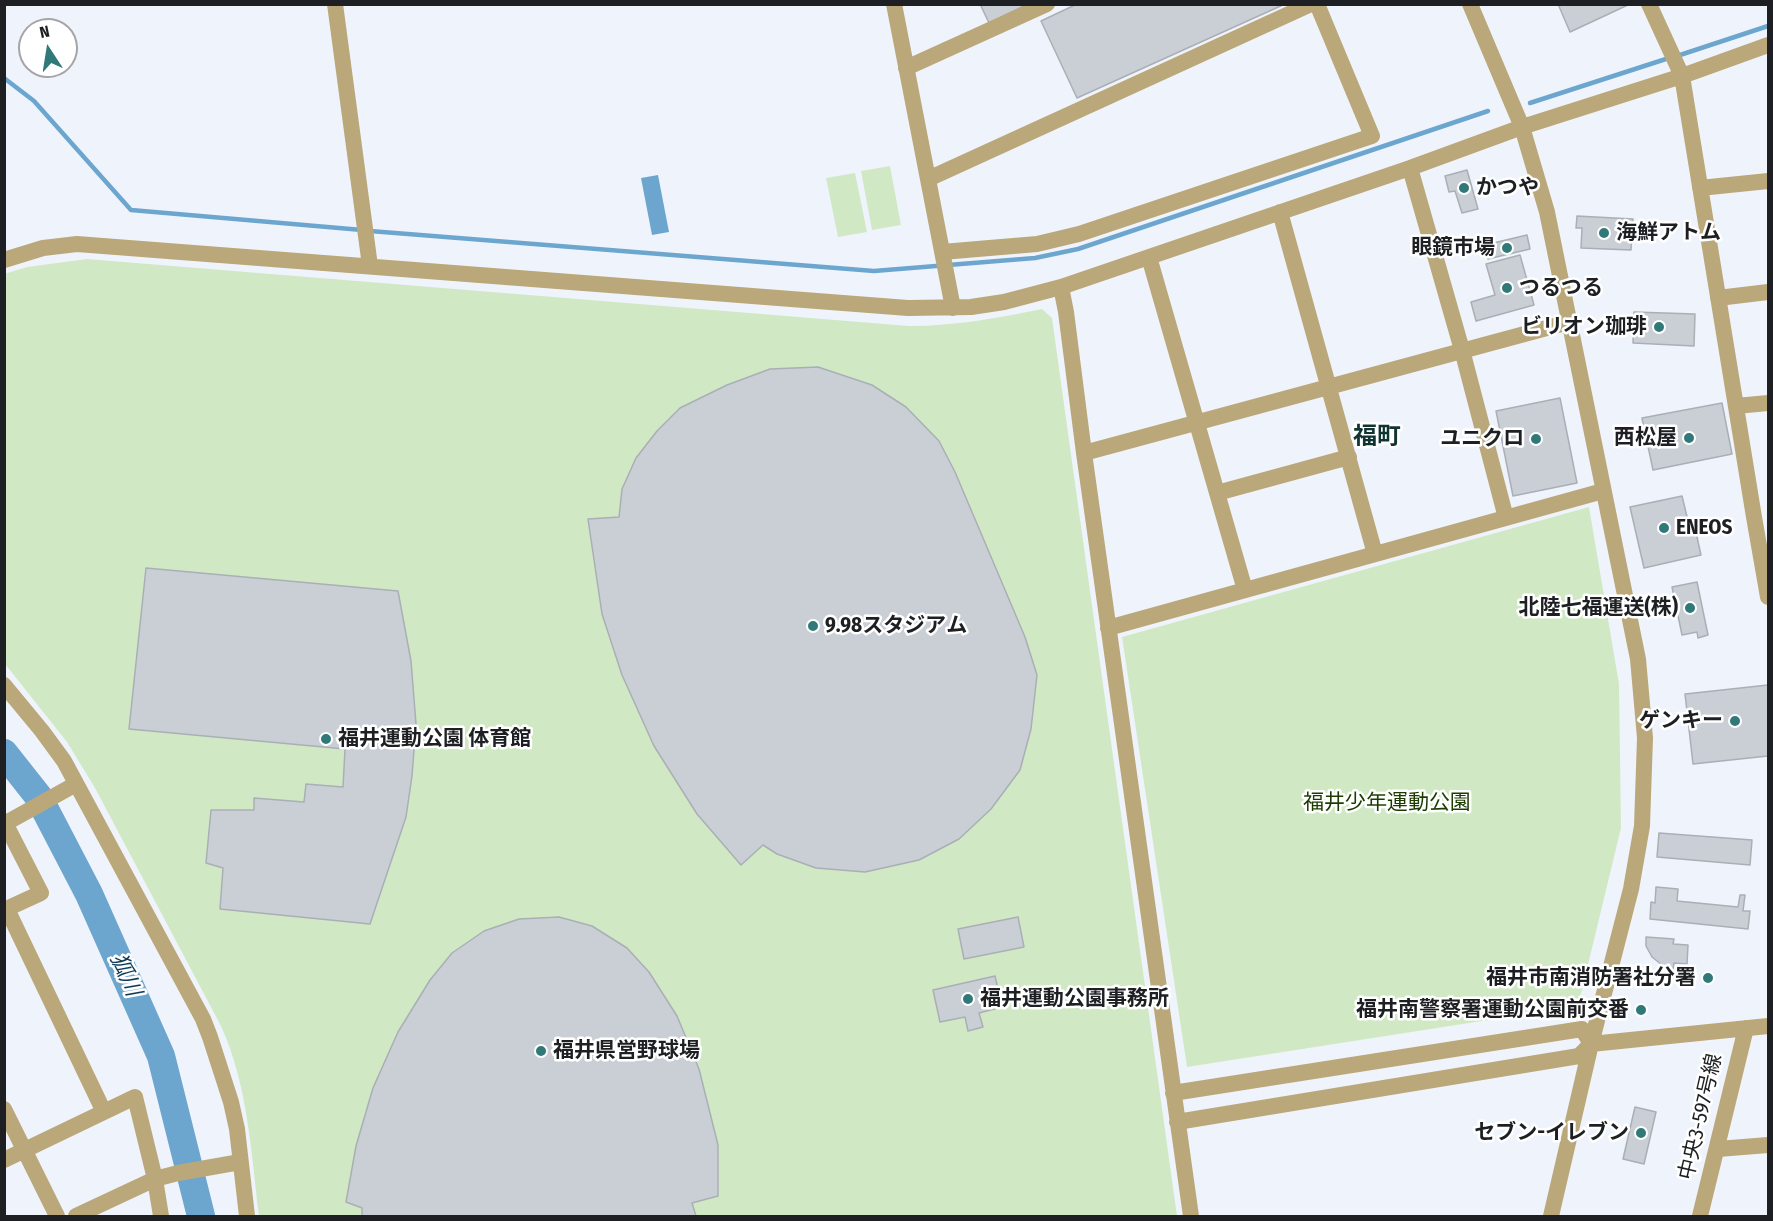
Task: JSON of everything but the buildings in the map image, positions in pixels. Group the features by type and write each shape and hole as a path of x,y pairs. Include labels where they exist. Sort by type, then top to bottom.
{"street":[{"path":"335,4 370,266"},
{"path":"894,4 953,308"},
{"path":"906,68 1047,4"},
{"path":"928,178 1311,4"},
{"path":"942,254 1037,244 1079,234 1372,136 1317,4"},
{"path":"1470,4 1522,127 1547,212 1638,659 1645,738 1642,826 1636,866 1551,1216"},
{"path":"1649,4 1679,70 1736,406 1761,516 1768,597"},
{"path":"4,260 43,248 77,244 908,308 953,308 1004,302 1061,287 1410,168 1679,70 1768,45"},
{"path":"1410,168 1462,350 1506,518"},
{"path":"1700,188 1768,181"},
{"path":"1280,212 1376,554"},
{"path":"1149,257 1245,590"},
{"path":"1061,287 1191,1216"},
{"path":"1718,298 1768,292"},
{"path":"1084,453 1569,322"},
{"path":"1736,406 1768,403"},
{"path":"1217,493 1349,457"},
{"path":"1108,628 1604,491"},
{"path":"4,685 64,761 71,787 203,1019 223,1072 231,1102 233,1163 247,1216"},
{"path":"71,787 5,822 41,893 6,909 104,1112"},
{"path":"1178,1122 1579,1056 1591,1044 1768,1026"},
{"name":"中央3-597号線","path":"1700,1216 1746,1028"},
{"path":"1173,1093 1582,1029 1591,1044"},
{"path":"4,1160 135,1097 155,1179 161,1216"},
{"path":"4,1109 57,1216"},
{"path":"1718,1149 1768,1145"},
{"path":"76,1216 155,1179 233,1163"}],"green space":[{"path":"890,166 901,225 872,230 861,171"},
{"path":"855,173 867,232 838,237 826,178"},
{"path":"87,259 909,326 960,323 1042,309 1052,318 1177,1216 259,1216 243,1096 221,1026 95,788 67,742 5,664 4,274 27,267"},
{"name":"福井少年運動公園","path":"1589,507 1619,684 1621,828 1578,1006 1187,1067 1122,637"}],"water":[{"path":"658,175 669,232 652,235 641,178"}],"waterway":[{"path":"1677,56 1768,26"},
{"path":"1530,103 1669,58"},
{"path":"4,78 34,101 131,210 362,230"},
{"path":"370,231 874,271 1035,258 1078,249 1488,111"},
{"name":"狐川","path":"4,753 38,796 89,894 161,1056 201,1216"}],"place":[{"name":"かつや","path":"1464,188"},
{"name":"海鮮アトム","path":"1604,233"},
{"name":"眼鏡市場","path":"1507,248"},
{"name":"つるつる","path":"1507,288"},
{"name":"ビリオン珈琲","path":"1659,327"},
{"name":"西松屋","path":"1689,438"},
{"name":"ユニクロ","path":"1536,439"},
{"name":"ENEOS","path":"1664,528"},
{"name":"北陸七福運送(株)","path":"1690,608"},
{"name":"9.98スタジアム","path":"813,626"},
{"name":"ゲンキー","path":"1735,721"},
{"name":"福井運動公園 体育館","path":"326,739"},
{"name":"福井市南消防署社分署","path":"1708,978"},
{"name":"福井運動公園事務所","path":"968,999"},
{"name":"福井南警察署運動公園前交番","path":"1641,1010"},
{"name":"福井県営野球場","path":"541,1051"},
{"name":"セブン-イレブン","path":"1641,1133"}],"district":[{"name":"福町","path":"1377,437"}]}
